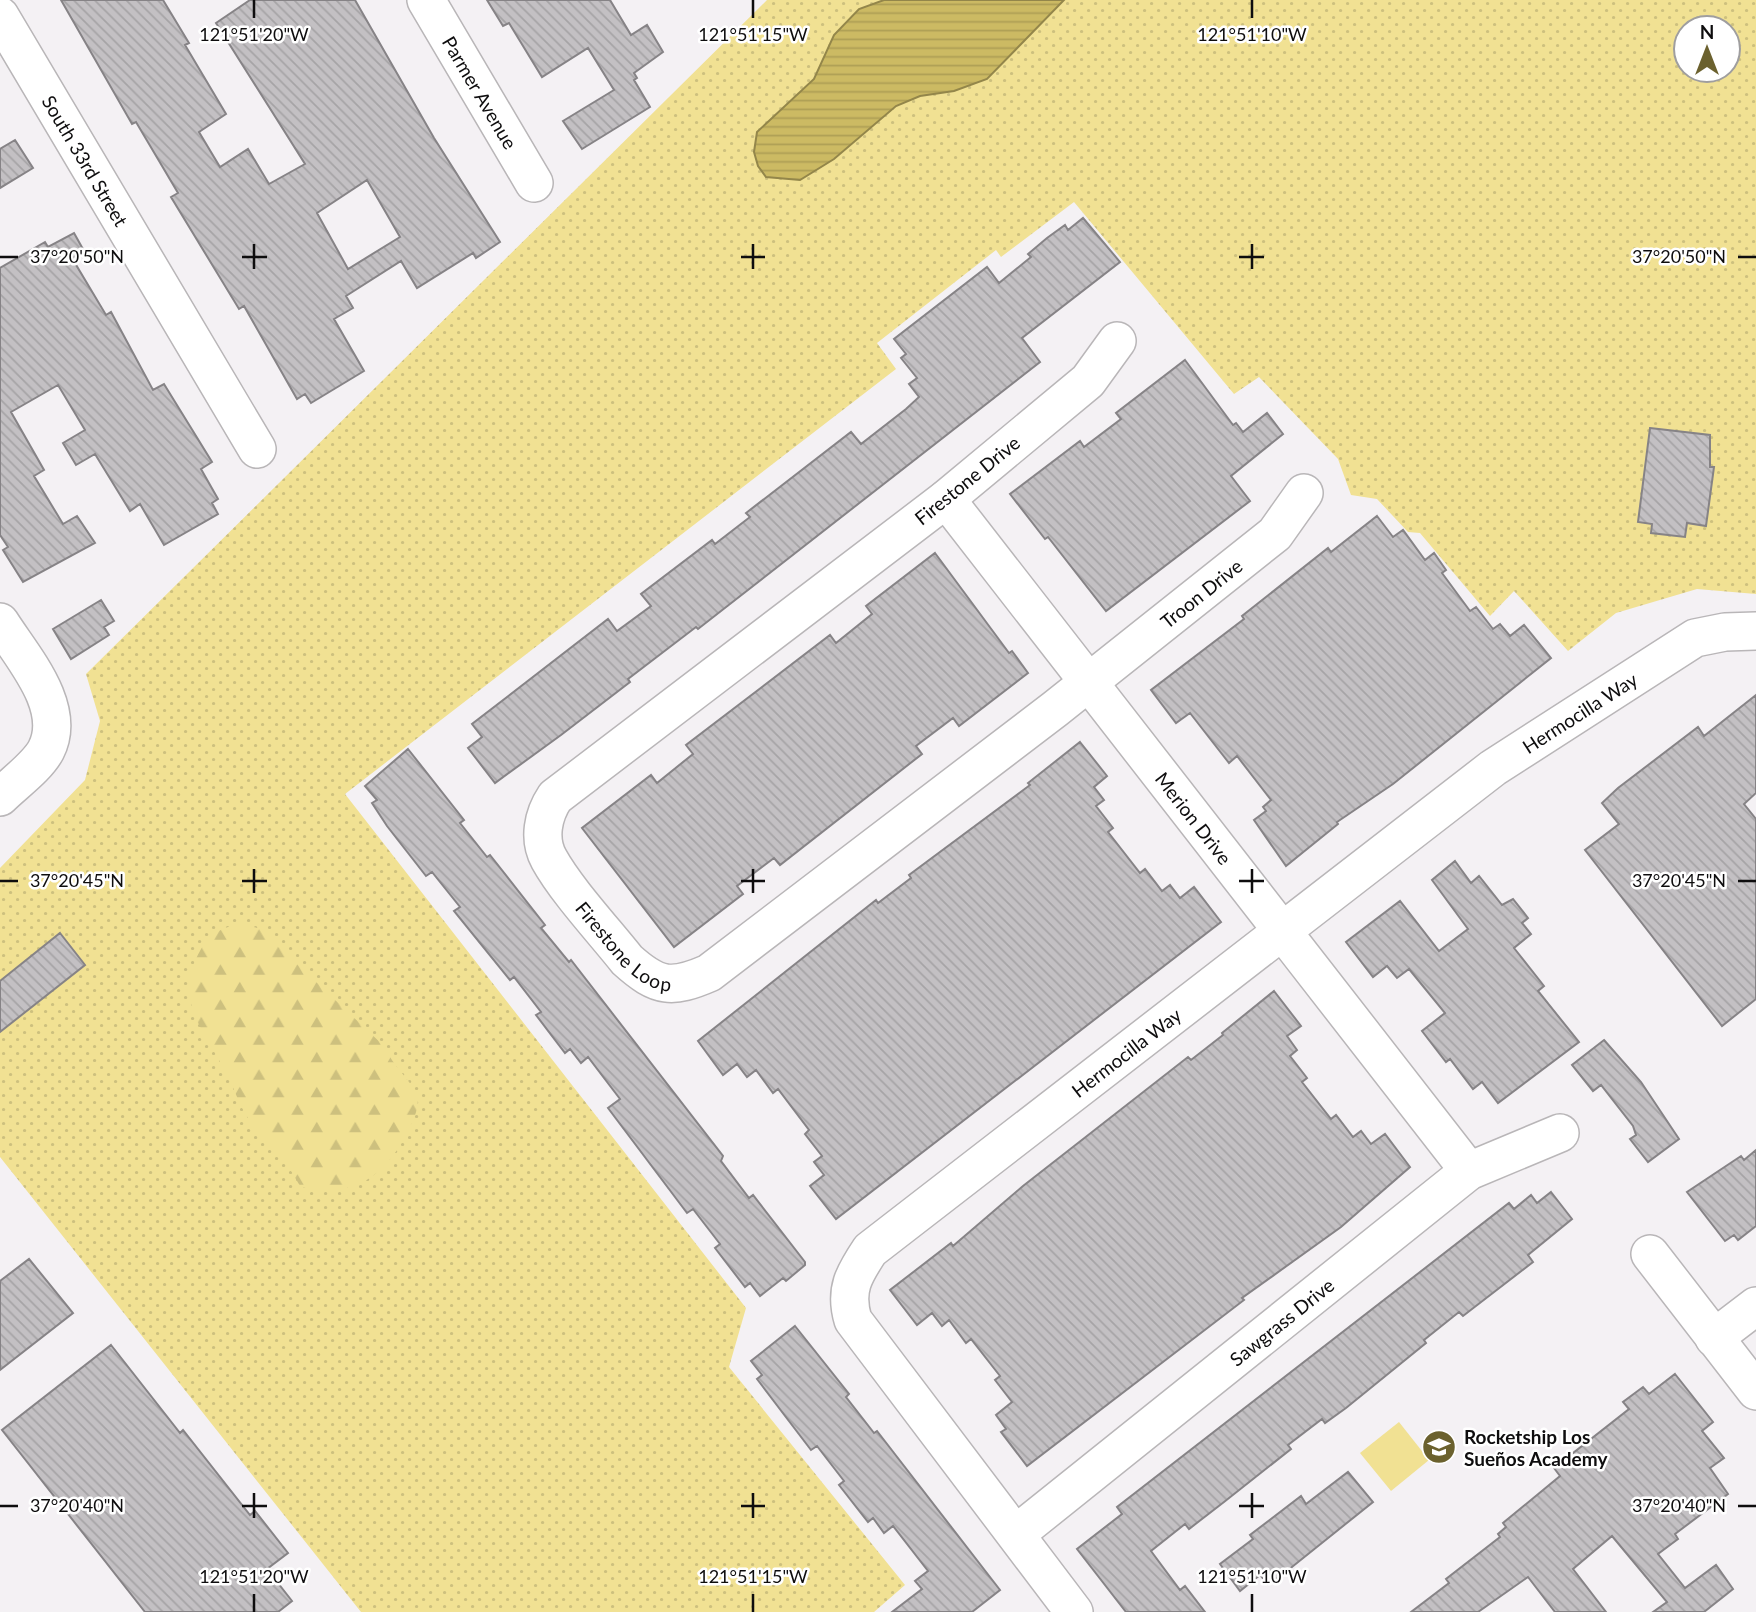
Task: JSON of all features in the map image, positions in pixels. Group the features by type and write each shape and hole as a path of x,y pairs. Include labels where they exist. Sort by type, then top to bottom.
{"street":[{"name":"Parmer Avenue","path":"426,0 534,183"},
{"name":"South 33rd Street","path":"0,16 257,449"},
{"name":"Firestone Drive","path":"805,606 946,499 1088,381 1116,341"},
{"name":"Troon Drive","path":"1088,682 1275,534 1304,493"},
{"name":"Merion Drive","path":"946,499 1469,1171"},
{"name":"Firestone Loop","path":"805,606 555,797 545,812 543,831 548,858 627,960 657,982 674,985 709,972 1088,682"},
{"path":"0,622 46,695 53,727 45,751 0,797"},
{"name":"Hermocilla Way","path":"1074,1612 853,1320 848,1302 849,1285 870,1250 1493,768 1695,638 1726,632 1756,631"},
{"name":"Sawgrass Drive","path":"1016,1534 1469,1171 1560,1133"},
{"path":"1650,1254 1756,1391"},
{"path":"1714,1338 1756,1306"}],"green space":[{"path":"767,0 1756,0 1756,594 1697,589 1616,613 1568,651 1514,591 1490,616 1420,533 1408,532 1377,499 1351,495 1338,459 1259,377 1234,394 1074,202 1001,257 996,250 877,343 896,369 345,794 746,1308 729,1367 905,1585 874,1612 361,1612 0,1157 0,868 85,780 100,721 86,674"},
{"path":"245,924 260,929 385,1047 415,1090 417,1109 399,1147 378,1172 352,1187 320,1190 301,1187 284,1160 246,1115 193,1011 190,982 193,966 201,949 214,934 231,926"},
{"path":"1399,1422 1429,1460 1391,1491 1360,1453"}],"shaded area":[{"path":"884,0 1064,0 987,79 954,91 920,96 896,106 834,159 800,180 766,177 758,166 754,152 757,132 814,79 834,35 859,9"}],"building":[{"path":"61,0 163,0 189,43 185,45 226,114 199,132 220,167 248,149 269,184 305,164 216,23 250,0 355,0 434,138 500,242 476,258 473,253 417,288 401,261 346,296 353,308 334,319 364,371 311,403 305,394 297,399 244,306 239,309 171,197 178,193 136,122 132,124","holes":["367,180 400,237 348,269 317,213"]},
{"path":"487,0 610,0 631,35 647,25 663,52 634,73 637,78 634,80 650,107 582,149 563,121 614,90 588,48 542,77 509,23 503,26"},
{"path":"15,140 33,168 0,188 0,149"},
{"path":"1083,218 1120,262 1022,338 1040,362 698,629 696,627 628,679 630,682 495,783 468,748 482,737 472,724 608,619 617,631 651,606 641,594 712,540 715,544 750,517 746,513 851,432 861,444 906,409 919,397 909,384 917,378 901,358 906,354 894,339 987,267 999,283 1031,257 1028,254 1047,238 1065,225 1068,230"},
{"path":"74,233 84,251 72,258 106,315 111,312 153,390 164,384 212,462 201,469 218,499 212,503 218,514 164,545 140,504 130,511 95,454 76,465 63,443 85,430 58,385 11,412 44,470 34,476 63,524 77,516 95,543 23,582 3,550 8,547 0,535 0,268 45,242 48,247"},
{"path":"1185,360 1233,425 1236,423 1243,432 1267,413 1283,434 1231,476 1250,501 1106,611 1048,537 1045,539 1010,494 1080,441 1084,447 1121,419 1116,413"},
{"path":"1650,428 1710,435 1710,467 1714,467 1706,526 1687,523 1685,537 1651,533 1652,524 1638,522"},
{"path":"1377,516 1393,537 1403,530 1425,560 1434,553 1446,570 1442,573 1470,611 1476,607 1493,629 1500,624 1510,636 1524,625 1551,658 1393,784 1337,822 1338,824 1286,866 1254,820 1266,811 1263,807 1271,800 1237,756 1229,763 1190,713 1176,723 1151,690 1244,619 1242,616 1328,548 1331,552"},
{"path":"935,553 1009,653 1012,651 1028,673 959,726 953,718 916,746 922,754 780,865 774,858 737,886 743,894 674,947 582,828 651,775 657,783 693,754 686,745 830,635 836,643 872,614 866,606"},
{"path":"101,600 114,621 104,627 109,635 71,659 53,629"},
{"path":"1756,695 1756,793 1744,804 1756,819 1756,999 1722,1026 1585,850 1619,824 1602,803 1618,788 1698,727 1704,736"},
{"path":"1080,742 1107,776 1094,787 1104,800 1096,806 1113,828 1108,832 1140,873 1145,869 1162,891 1170,885 1180,898 1194,887 1221,922 836,1219 810,1186 824,1175 814,1162 822,1156 805,1134 809,1130 778,1089 773,1093 756,1070 747,1077 737,1064 723,1075 698,1041 876,900 878,903 911,878 909,875 1030,785 1028,783"},
{"path":"408,749 464,820 460,823 487,857 490,855 545,925 541,928 569,962 571,960 723,1156 721,1161 749,1198 753,1195 805,1262 805,1265 786,1281 783,1278 760,1296 750,1283 745,1287 715,1248 720,1244 693,1209 687,1213 608,1108 620,1099 588,1057 581,1063 570,1049 565,1053 536,1015 541,1012 514,977 510,980 454,911 460,907 432,872 426,876 387,826 372,803 377,800 365,786"},
{"path":"1455,861 1471,883 1479,876 1502,905 1513,899 1528,918 1522,923 1531,934 1514,948 1544,986 1538,991 1579,1042 1498,1103 1482,1082 1473,1089 1450,1059 1446,1062 1422,1031 1445,1013 1409,969 1397,978 1387,966 1373,977 1346,942 1400,901 1439,951 1468,929 1432,880"},
{"path":"60,933 85,965 0,1032 0,981"},
{"path":"1274,991 1301,1026 1287,1036 1297,1050 1290,1056 1307,1078 1302,1082 1331,1119 1336,1115 1353,1137 1361,1131 1371,1144 1385,1134 1410,1167 1341,1227 1242,1298 1244,1300 1027,1466 1001,1432 1006,1429 996,1415 1012,1402 995,1380 1000,1376 971,1339 966,1343 949,1320 942,1326 932,1313 917,1325 890,1290 951,1243 953,1246 1023,1186 1188,1057 1191,1060"},
{"path":"1604,1040 1641,1082 1679,1139 1648,1162 1630,1139 1636,1135 1633,1126 1601,1085 1593,1091 1572,1065"},
{"path":"1756,1150 1756,1226 1738,1240 1734,1235 1725,1241 1687,1192 1741,1156 1744,1160"},
{"path":"1551,1192 1572,1219 1528,1255 1533,1262 1463,1316 1459,1312 1424,1340 1426,1343 1346,1408 1325,1423 1322,1419 1288,1445 1291,1449 1189,1529 1185,1524 1151,1551 1180,1590 1185,1586 1205,1612 1126,1612 1077,1549 1122,1514 1117,1507 1509,1203 1514,1209 1531,1195 1537,1203"},
{"path":"29,1259 73,1313 0,1370 0,1281"},
{"path":"795,1326 849,1394 846,1397 874,1433 877,1431 1000,1590 972,1612 892,1612 922,1589 915,1581 928,1571 893,1526 884,1533 873,1518 868,1522 839,1485 844,1481 817,1446 811,1450 757,1379 762,1375 751,1361"},
{"path":"111,1345 180,1433 183,1430 250,1515 255,1511 288,1553 267,1569 292,1601 278,1612 145,1612 2,1430"},
{"path":"1675,1374 1713,1422 1702,1431 1724,1458 1710,1468 1728,1494 1675,1534 1678,1539 1658,1554 1685,1588 1716,1565 1733,1589 1704,1612 1653,1612 1667,1602 1612,1536 1573,1569 1606,1612 1555,1612 1528,1577 1478,1612 1411,1612 1449,1583 1446,1579 1500,1537 1498,1534 1506,1527 1503,1523 1560,1476 1554,1468 1629,1409 1623,1402 1643,1387 1649,1394"},
{"path":"1348,1472 1373,1502 1282,1575 1268,1584 1260,1575 1240,1591 1220,1564 1253,1539 1250,1535 1301,1496 1306,1504"}],"place":[{"name":"Rocketship Los Sueños Academy","path":"1439,1447"}]}
